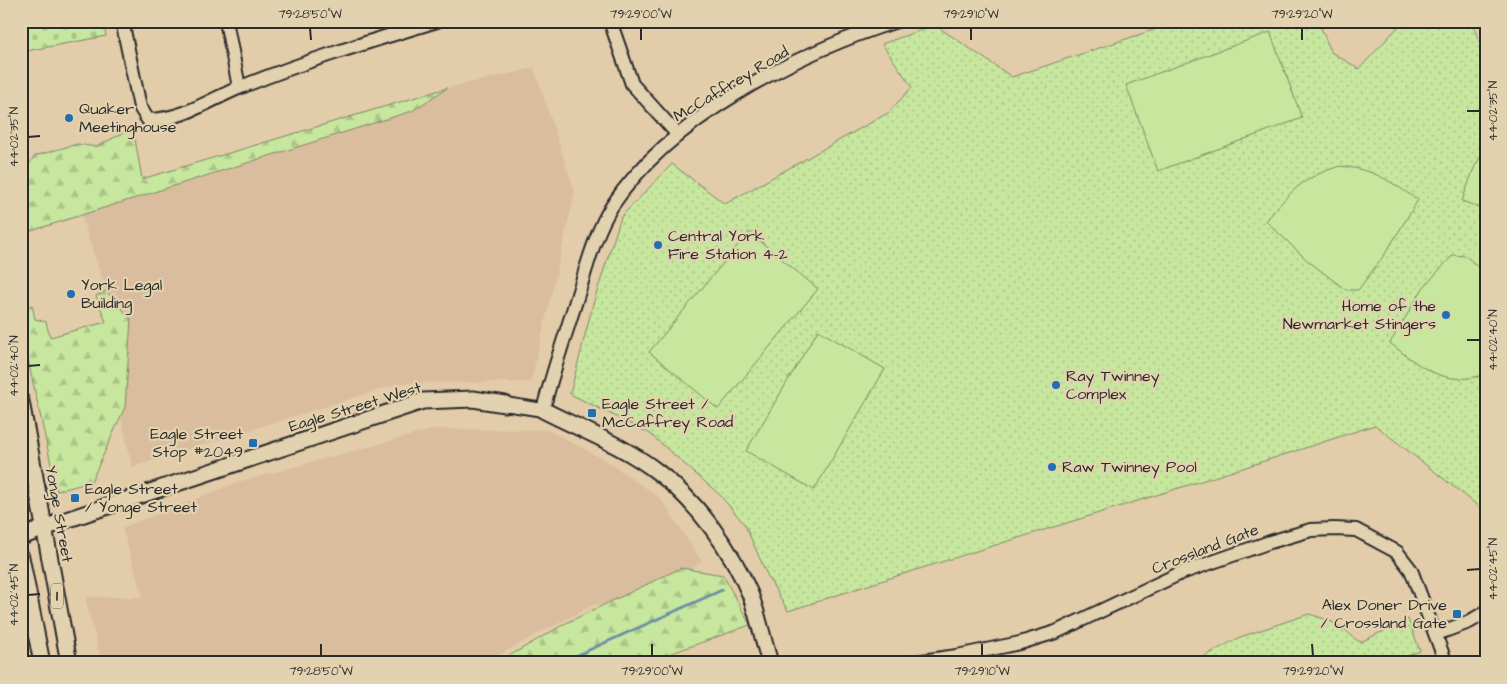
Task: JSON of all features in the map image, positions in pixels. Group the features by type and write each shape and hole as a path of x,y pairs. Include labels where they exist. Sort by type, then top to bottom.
{"main road":[{"name":"Eagle Street West","path":"21,537 82,514 423,401 473,399 505,404"},
{"name":"Yonge Street","path":"21,401 69,663"},
{"name":"Eagle Street West","path":"543,410 626,451 660,473 711,526 750,594 770,663"},
{"name":"1","path":"21,556 42,663"}],"street":[{"path":"122,21 140,107 148,120 166,118 198,108 240,88 342,49 437,21"},
{"path":"226,21 240,88"},
{"path":"610,21 632,84 678,134"},
{"name":"McCaffrey Road","path":"543,410 592,251 611,207 642,167 678,134 714,109 800,60 862,32 897,21"},
{"name":"Eagle Street West","path":"505,404 543,410"},
{"name":"Crossland Gate","path":"908,663 966,654 1056,632 1181,573 1270,542 1312,530 1326,529 1356,530 1398,552 1411,570 1446,663"},
{"path":"1436,634 1469,622 1486,612"}],"shaded area":[{"path":"534,68 575,192 531,382 401,383 132,467 121,416 125,407 131,319 106,291 81,215 412,111 447,88"},
{"path":"435,429 548,430 607,461 661,499 702,562 621,609 595,604 483,663 112,663 100,656 85,597 143,597 122,528 238,482"}],"green space":[{"path":"21,21 103,21 106,36 21,52"},
{"path":"1180,21 1318,21 1331,52 1359,69 1399,26 1415,21 1471,21 1486,58 1486,512 1375,425 788,611 768,577 745,525 720,495 649,433 570,394 593,304 621,217 672,164 725,204 888,113 912,87 882,44 935,25 1012,77"},
{"path":"1270,32 1302,118 1158,171 1126,85"},
{"path":"447,88 412,111 21,234 21,175 35,156 77,144 96,147 133,128 142,179"},
{"path":"1486,148 1486,210 1462,201 1474,168"},
{"path":"1340,166 1373,173 1418,200 1385,254 1358,290 1346,290 1308,261 1266,221 1290,194 1306,181"},
{"path":"749,232 818,289 718,409 649,352"},
{"name":"Home of the Newmarket Stingers","path":"1453,255 1466,256 1486,275 1486,374 1471,378 1446,377 1434,373 1412,360 1390,343 1423,288"},
{"path":"106,291 131,319 125,407 91,482 57,491 21,328 21,309 32,305 35,319 46,322 50,337 106,322 96,296"},
{"path":"818,330 885,369 814,490 746,451"},
{"path":"681,568 723,575 750,625 644,663 497,663 566,623"},
{"path":"1309,614 1337,624 1361,642 1408,619 1420,651 1389,663 1192,663 1240,637"}],"waterway":[{"path":"560,663 722,590"}],"place":[{"name":"Quaker Meetinghouse","path":"69,118"},
{"name":"Central York Fire Station 4-2","path":"658,245"},
{"name":"York Legal Building","path":"71,294"},
{"name":"Home of the Newmarket Stingers","path":"1446,315"},
{"name":"Ray Twinney Complex","path":"1056,385"},
{"name":"Eagle Street / McCaffrey Road","path":"592,413"},
{"name":"Eagle Street Stop #2049","path":"253,443"},
{"name":"Raw Twinney Pool","path":"1052,467"},
{"name":"Eagle Street / Yonge Street","path":"75,498"},
{"name":"Alex Doner Drive / Crossland Gate","path":"1457,614"}]}
